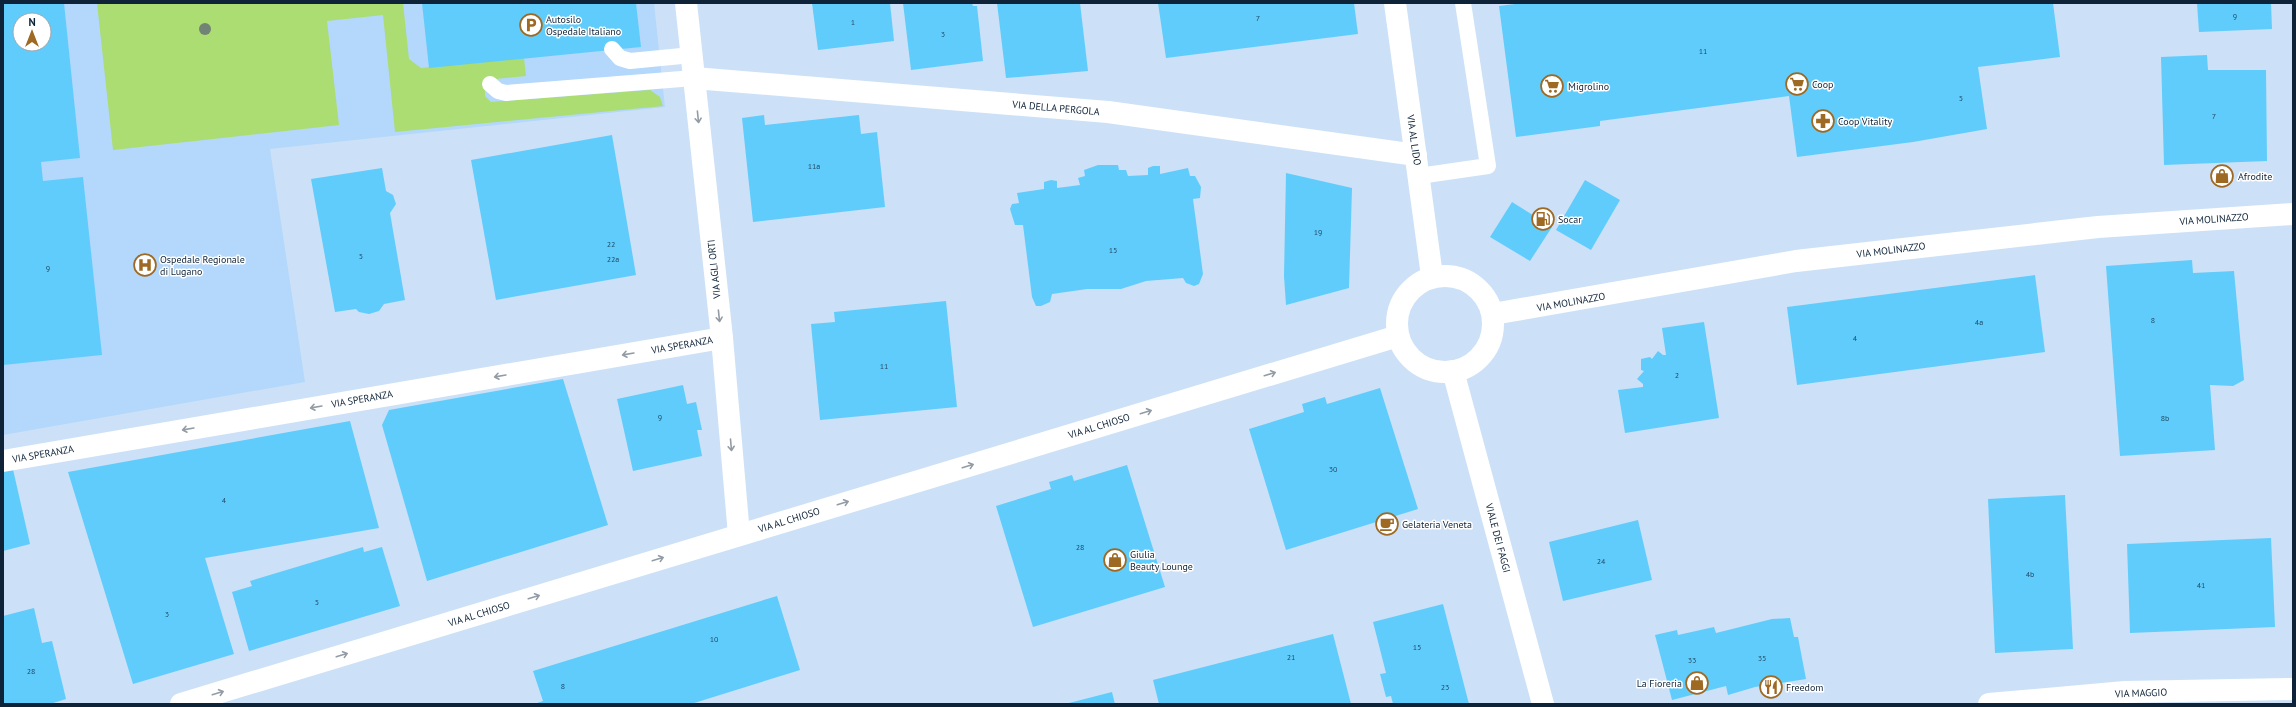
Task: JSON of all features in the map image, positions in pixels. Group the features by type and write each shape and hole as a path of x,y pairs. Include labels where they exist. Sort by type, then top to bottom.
{"street":[{"name":"VIA AGLI ORTI","path":"686,3 722,338 739,535"},
{"name":"VIA AL LIDO","path":"1396,3 1432,276"},
{"name":"VIA DELLA PERGOLA","path":"694,78 1108,112 1418,166"},
{"name":"VIA MOLINAZZO","path":"1493,314 1804,260 2098,227 2293,214"},
{"path":"1446,275 1459,277 1471,283 1488,302 1493,314 1494,327 1491,340 1485,351 1476,361 1466,368 1441,372 1418,364 1402,347 1398,336 1397,319 1403,299 1416,285 1432,276 1446,275"},
{"name":"VIA AL CHIOSO","path":"180,704 1398,336"},
{"name":"VIA SPERANZA","path":"3,461 722,338"},
{"name":"VIALE DEI FAGGI","path":"1453,371 1544,704"},
{"name":"VIA MAGGIO","path":"1989,704 2126,692 2293,689"}],"lane":[{"path":"1418,166 1488,166 1463,3"},
{"path":"612,49 620,58 630,62 692,55"},
{"path":"490,84 498,91 506,92 694,78"}],"shaded area":[{"name":"Ospedale Regionale di Lugano","path":"3,3 654,3 665,107 270,149 305,382 3,435"}],"green space":[{"path":"97,3 403,3 409,59 421,68 524,58 526,76 496,79 485,86 485,96 491,102 650,90 660,97 663,106 395,132 383,15 327,21 339,125 113,150"}],"building":[{"path":"3,3 64,3 80,158 41,162 43,181 83,177 102,355 3,365"},
{"name":"Autosilo Ospedale Italiano","path":"422,3 636,3 641,47 429,68"},
{"path":"812,3 890,3 894,41 818,50"},
{"path":"903,3 972,3 973,6 977,6 983,61 911,70"},
{"path":"997,3 1080,3 1088,71 1006,78"},
{"path":"1158,3 1354,3 1358,34 1166,58"},
{"path":"1523,3 2053,3 2060,57 1978,67 1987,129 1913,142 1797,157 1789,96 1600,121 1600,126 1516,137 1499,6"},
{"path":"2197,3 2271,3 2272,29 2199,32"},
{"path":"2207,55 2208,70 2266,70 2267,161 2164,165 2161,57"},
{"path":"764,115 765,125 859,115 861,134 877,132 885,207 753,222 742,118"},
{"path":"612,135 636,275 496,300 471,160"},
{"path":"1098,165 1118,165 1119,170 1126,170 1128,176 1148,175 1148,168 1160,166 1160,174 1188,168 1190,176 1195,176 1201,187 1200,198 1193,199 1203,274 1199,284 1194,286 1186,283 1183,278 1146,281 1121,289 1087,289 1052,294 1050,302 1041,306 1036,306 1032,297 1023,225 1015,225 1010,209 1012,204 1019,203 1017,193 1044,189 1044,182 1051,180 1057,181 1057,188 1080,185 1078,178 1085,176 1084,170"},
{"path":"382,168 386,191 393,195 396,204 390,213 405,300 384,304 379,311 369,314 359,312 356,309 335,312 311,179"},
{"path":"1286,173 1352,188 1349,288 1286,305 1284,276"},
{"path":"1585,180 1620,200 1591,250 1556,230"},
{"path":"1512,202 1552,227 1530,261 1490,237"},
{"path":"2192,260 2193,273 2234,271 2244,380 2233,386 2210,385 2215,450 2120,456 2106,266"},
{"path":"2035,275 2045,352 1797,385 1787,307"},
{"path":"946,301 957,407 820,420 811,324 835,322 834,312"},
{"path":"1704,322 1719,418 1625,433 1618,390 1643,387 1643,384 1637,379 1644,371 1641,370 1641,359 1650,357 1652,359 1658,351 1663,355 1666,355 1662,328"},
{"path":"563,379 608,525 427,581 382,425 389,410"},
{"path":"683,385 687,404 696,402 702,430 697,430 702,456 633,471 617,399"},
{"path":"1380,388 1418,509 1286,550 1249,429 1304,412 1302,404 1325,397 1327,404"},
{"path":"350,421 379,528 205,558 234,654 133,684 68,472"},
{"path":"12,465 30,544 3,551 3,467"},
{"path":"1127,465 1165,587 1033,627 996,506 1051,489 1049,482 1072,475 1074,481"},
{"path":"2065,495 2073,649 1995,653 1988,499"},
{"path":"1638,520 1652,580 1563,601 1549,542"},
{"path":"2271,538 2275,627 2130,633 2127,544"},
{"path":"363,547 364,552 382,547 400,606 249,651 232,592 252,586 250,581"},
{"path":"777,596 800,670 691,704 534,704 543,701 533,671"},
{"path":"1443,604 1469,704 1393,704 1391,696 1386,697 1380,674 1386,673 1373,622"},
{"path":"34,608 42,643 52,641 66,699 50,704 3,704 3,616"},
{"path":"1790,618 1794,637 1798,637 1806,679 1755,687 1728,695 1726,686 1672,700 1655,635 1677,630 1678,635 1714,627 1716,633 1772,619"},
{"path":"1333,634 1351,704 1159,704 1153,680"},
{"path":"1112,692 1115,704 1069,704 1069,703"}],"place":[{"name":"Autosilo Ospedale Italiano","path":"531,25"},
{"name":"Coop","path":"1797,84"},
{"name":"Migrolino","path":"1552,86"},
{"name":"Coop Vitality","path":"1823,121"},
{"name":"Afrodite","path":"2222,176"},
{"name":"Socar","path":"1543,219"},
{"name":"Ospedale Regionale di Lugano","path":"145,265"},
{"name":"Gelateria Veneta","path":"1387,524"},
{"name":"Giulia Beauty Lounge","path":"1115,560"},
{"name":"La Fioreria","path":"1697,683"},
{"name":"Freedom","path":"1771,687"}]}
